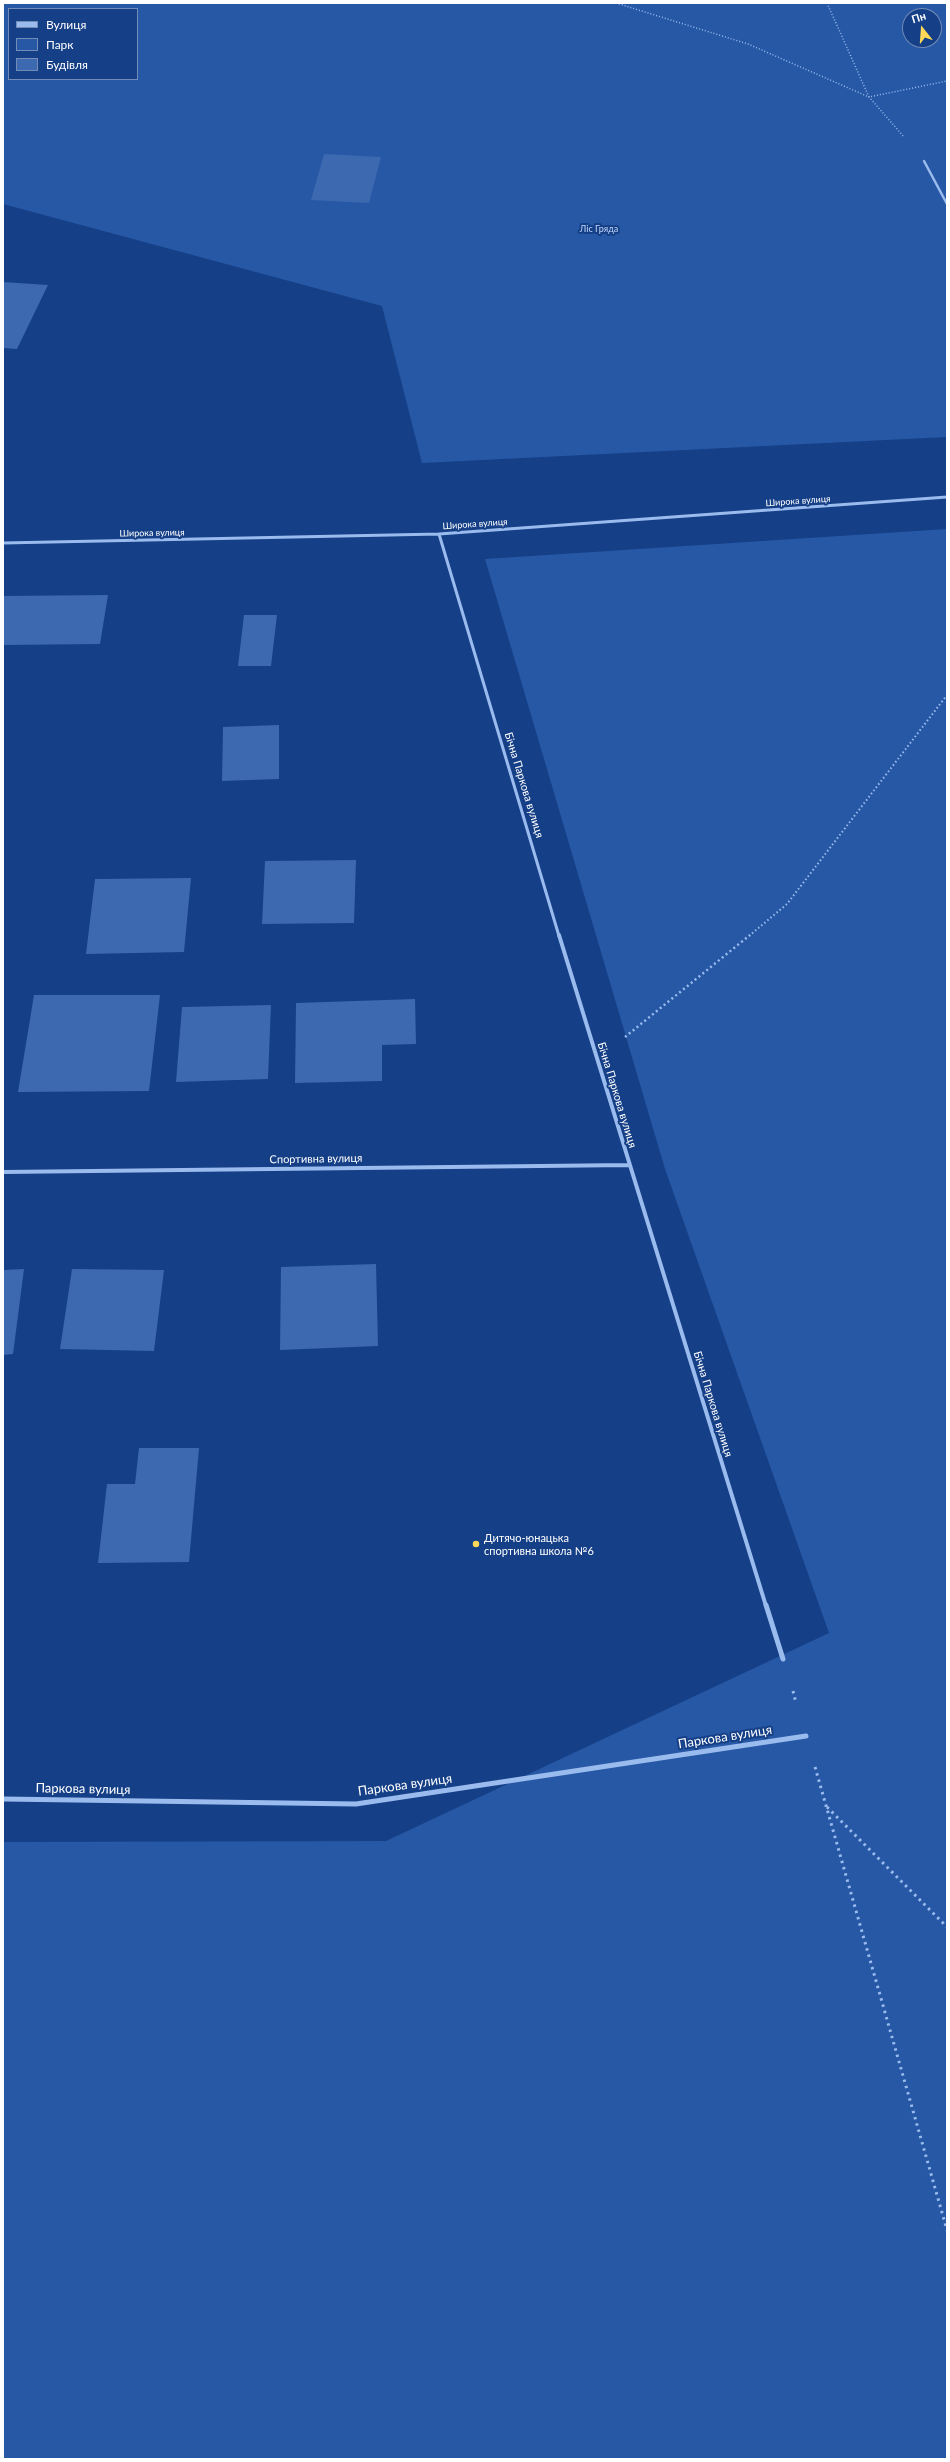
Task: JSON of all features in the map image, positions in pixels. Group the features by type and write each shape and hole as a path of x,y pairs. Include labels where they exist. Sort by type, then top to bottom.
{"street":[{"path":"924,161 947,204"},
{"name":"Широка вулиця","path":"3,543 439,534 947,497"},
{"name":"Бічна Паркова вулиця","path":"439,534 596,1060 784,1660"},
{"name":"Спортивна вулиця","path":"3,1172 629,1165"},
{"name":"Паркова вулиця","path":"3,1799 356,1804 806,1736"}],"path":[{"path":"616,3 748,44 869,97 947,81"},
{"path":"827,3 869,97 924,161"},
{"path":"596,1060 787,904 947,695"},
{"path":"784,1660 827,1806 947,2230"},
{"path":"827,1806 947,1927"}],"green space":[{"name":"Ліс Гряда","path":"3,3 947,3 947,437 422,463 382,306 3,204"},
{"path":"947,529 947,2459 3,2459 3,1842 386,1841 829,1633 665,1169 485,559"}],"building":[{"path":"324,154 381,157 369,203 311,200"},
{"path":"3,282 48,285 17,349 3,348"},
{"path":"108,595 100,644 3,645 3,596"},
{"path":"244,615 277,615 271,666 238,666"},
{"path":"279,725 279,779 222,781 223,727"},
{"path":"356,860 354,923 262,924 265,861"},
{"path":"191,878 184,952 86,954 95,879"},
{"path":"34,995 160,995 149,1091 18,1092"},
{"path":"415,999 416,1044 382,1045 382,1081 295,1083 296,1003"},
{"path":"271,1005 268,1079 176,1082 182,1007"},
{"path":"376,1264 378,1346 280,1350 281,1267"},
{"path":"24,1269 13,1354 3,1355 3,1270"},
{"path":"72,1269 164,1270 154,1351 60,1349"},
{"path":"139,1448 199,1448 189,1562 98,1563 107,1484 135,1484"}],"place":[{"name":"Дитячо-юнацька спортивна школа №6","path":"476,1544"}]}
